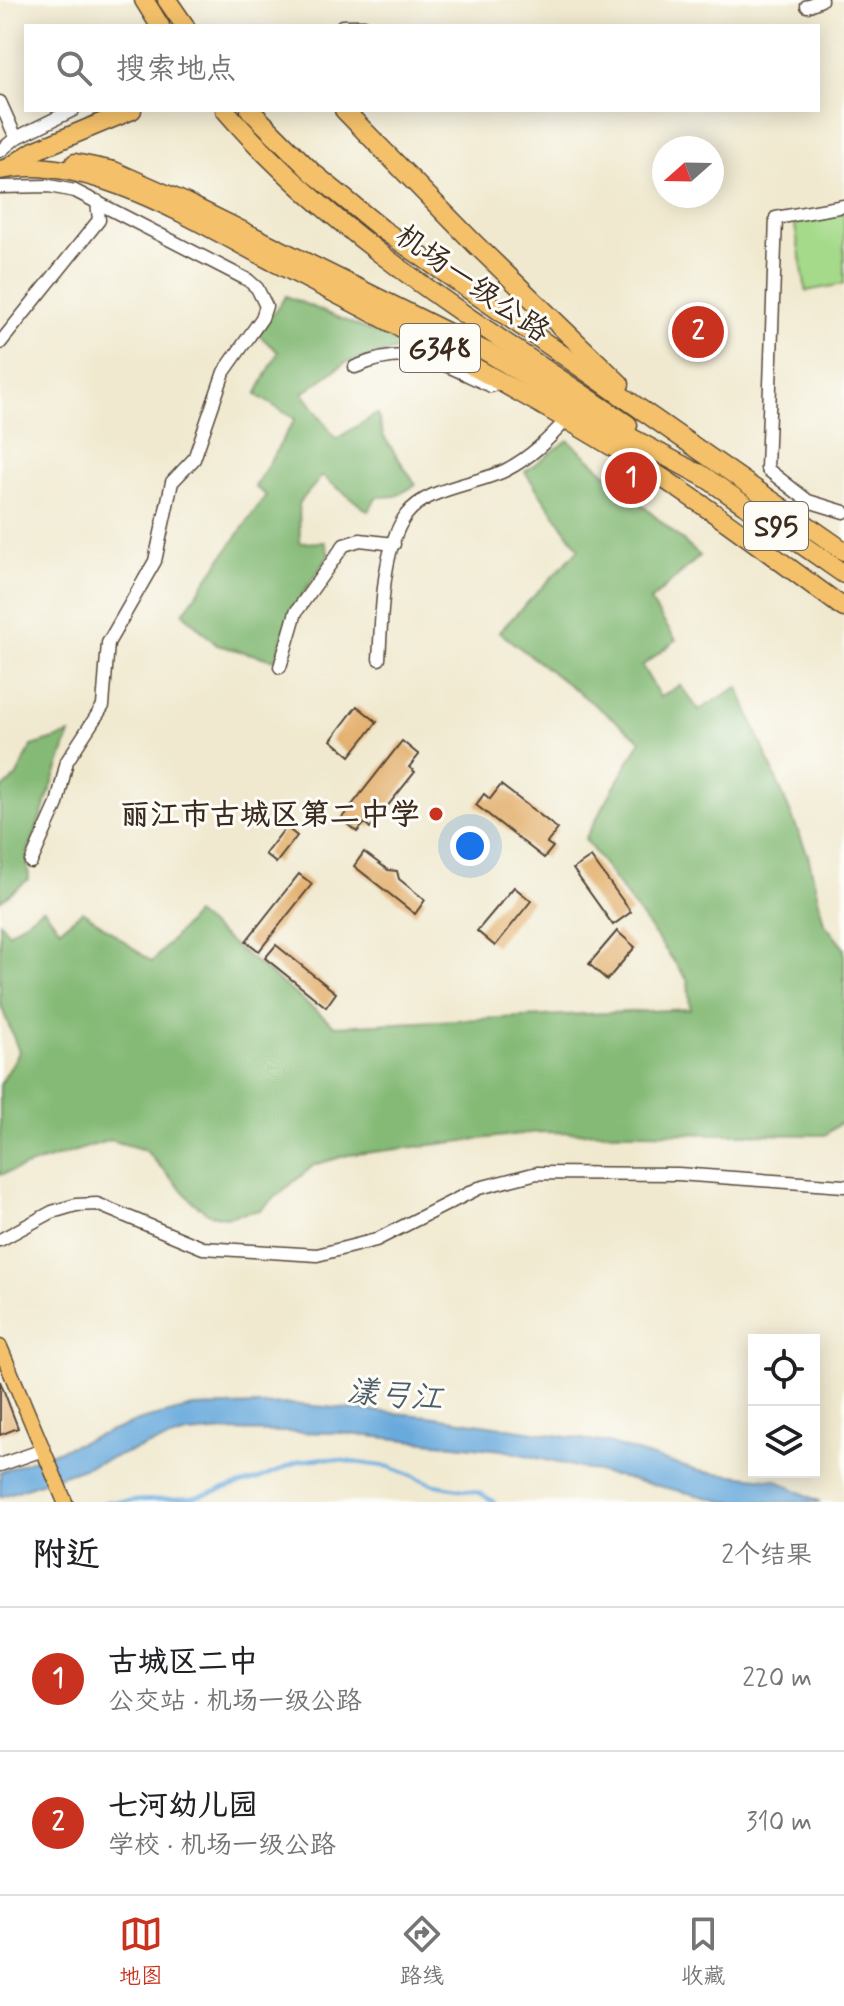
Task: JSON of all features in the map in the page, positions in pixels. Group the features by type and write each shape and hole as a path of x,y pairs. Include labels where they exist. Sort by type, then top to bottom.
{"highway":[{"path":"144,0 159,24"},
{"path":"167,0 184,24"},
{"path":"2,163 127,112"},
{"name":"机场一级公路","path":"252,112 312,172 382,229 713,471"},
{"path":"346,112 612,378 713,471"},
{"name":"机场一级公路","path":"231,117 299,187 346,226 465,313 713,471"},
{"path":"2,163 72,162 127,176 489,353 600,421 713,471"},
{"name":"G348","path":"2,163 71,172 142,195 504,383 677,488 844,608"},
{"name":"S95","path":"713,471 844,551"},
{"name":"S95","path":"713,471 844,574"}],"main road":[{"path":"0,1347 65,1502"}],"street":[{"path":"807,6 821,0"},
{"path":"0,102 16,138"},
{"path":"2,163 16,138 69,112"},
{"path":"0,187 62,187 97,201 248,280 257,288 266,306 262,318 224,372 194,459 172,482 155,561 108,643 103,706 67,761 57,804 31,862"},
{"path":"0,343 99,220 97,201"},
{"path":"844,206 776,218 767,469 808,501 844,512"},
{"path":"355,367 380,358 413,354 432,358 491,386 504,383"},
{"path":"379,659 385,581 394,544 406,515 419,503 513,466 542,447 567,419"},
{"path":"280,667 296,612 342,548 360,540 394,544"},
{"path":"0,1240 52,1212 97,1204 203,1248 317,1255 376,1240 492,1183 537,1173 678,1174 844,1186"},
{"path":"0,1465 44,1452"}],"green space":[{"path":"844,212 844,284 806,291 794,220"},
{"path":"286,296 409,347 345,363 303,393 336,439 377,414 384,437 416,485 396,496 377,497 368,511 322,476 299,503 300,543 325,542 329,555 293,608 275,660 217,645 183,613 266,495 255,487 295,419 256,395 278,352 258,334"},
{"path":"568,440 700,556 650,601 676,640 642,666 660,697 680,685 699,710 738,687 808,855 824,923 844,948 844,1120 825,1135 538,1132 348,1155 314,1165 260,1210 226,1217 209,1214 194,1203 145,1150 110,1140 0,1175 0,1085 19,1052 0,1003 0,922 9,933 43,908 60,929 83,911 152,962 195,914 335,1026 690,1009 688,981 585,839 641,740 499,632 579,549 525,472"},
{"path":"70,734 27,856 29,879 0,901 0,791 16,777 32,746"}],"water":[{"path":"291,1404 428,1416 608,1443 698,1471 776,1480 820,1502 727,1502 503,1450 340,1433 226,1431 187,1434 149,1445 0,1497 0,1472 144,1419 193,1407"}],"building":[{"path":"357,706 377,722 350,756 331,740"},
{"path":"402,741 419,755 409,767 415,772 370,828 365,823 357,832 341,819"},
{"path":"501,785 558,829 547,843 553,847 544,858 476,805 484,794 490,799"},
{"path":"286,827 297,836 276,863 265,854"},
{"path":"364,852 388,870 397,871 399,879 425,900 415,914 354,866"},
{"path":"591,857 631,912 613,925 573,869"},
{"path":"299,874 312,884 259,951 246,941"},
{"path":"514,887 531,901 495,946 477,931"},
{"path":"617,931 635,947 607,980 589,964"},
{"path":"276,945 336,993 326,1007 265,958"},
{"path":"0,1381 18,1428 0,1435"}],"waterway":[{"path":"105,1502 192,1498 259,1479 300,1461 323,1458 390,1467 436,1485 480,1493 494,1502"}],"place":[{"name":"七河幼儿园","path":"698,332"},
{"name":"古城区二中","path":"631,478"},
{"name":"丽江市古城区第二中学","path":"436,814"}],"water label":[{"name":"漾弓江","path":"395,1394"}]}
